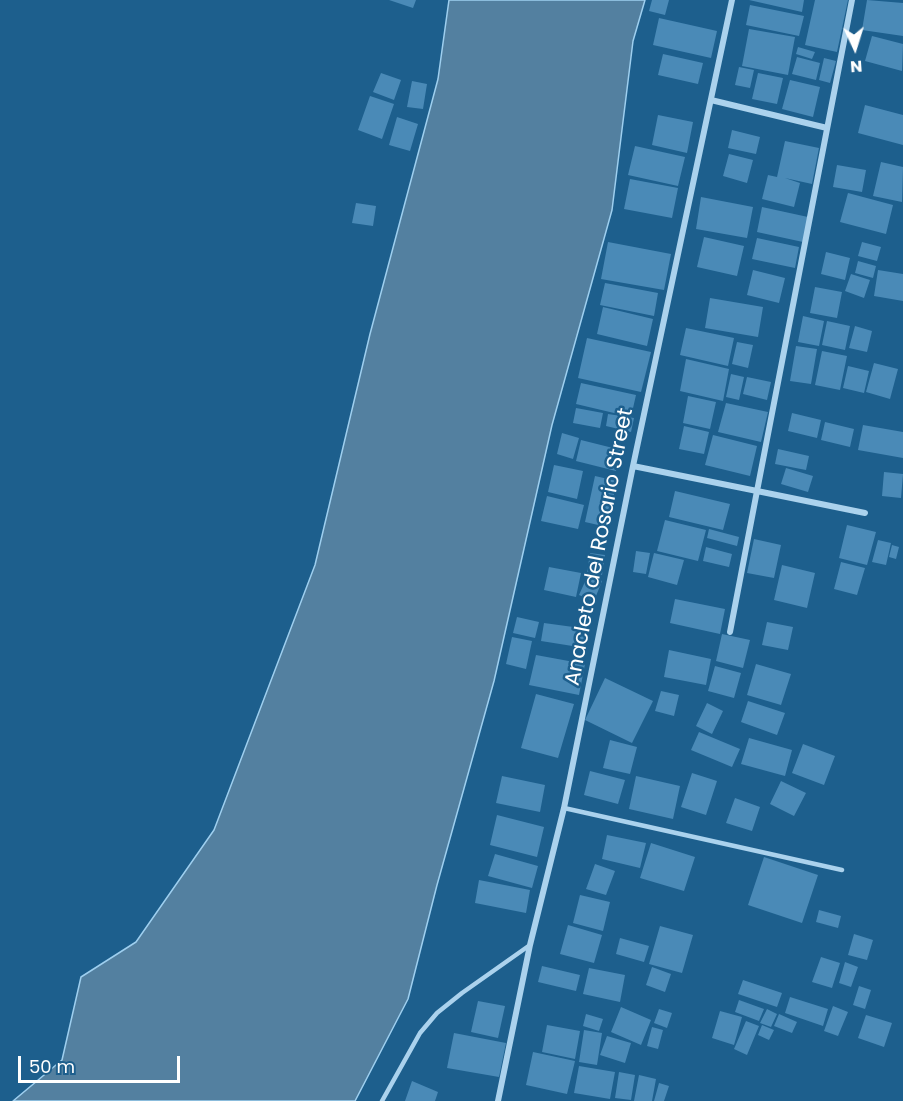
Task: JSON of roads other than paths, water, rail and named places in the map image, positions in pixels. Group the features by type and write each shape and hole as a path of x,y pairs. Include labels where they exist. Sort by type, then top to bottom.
{"street":[{"name":"Anacleto del Rosario Street","path":"498,1101 530,945 564,808 633,466 732,0"},
{"path":"730,632 852,0"},
{"path":"711,100 827,128"},
{"path":"633,466 865,513"}],"lane":[{"path":"564,808 842,870"},
{"path":"382,1101 420,1032 437,1013 530,945"}],"water":[{"path":"449,0 645,0 633,41 612,210 552,425 494,681 408,999 355,1101 13,1101 62,1060 81,977 136,942 214,830 315,565 370,334 438,79"}]}
